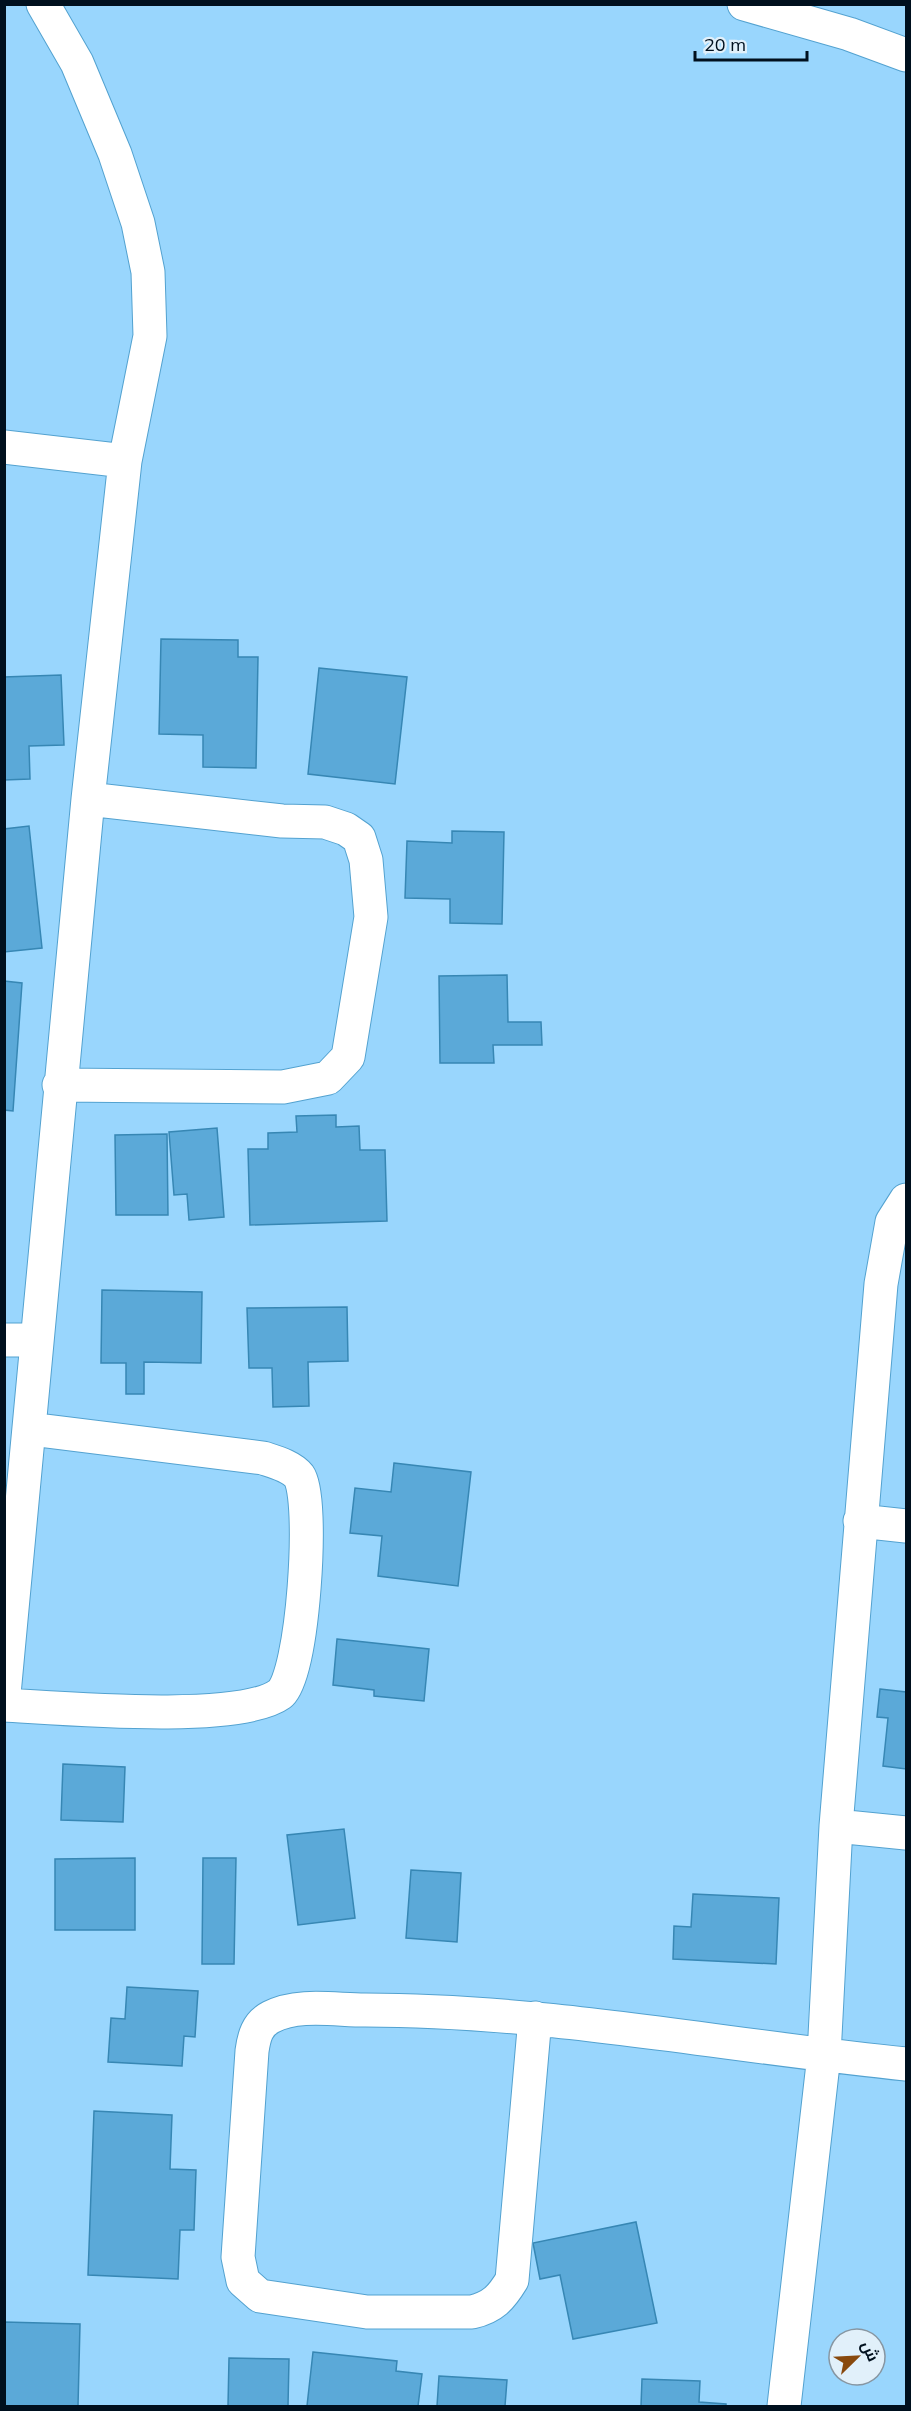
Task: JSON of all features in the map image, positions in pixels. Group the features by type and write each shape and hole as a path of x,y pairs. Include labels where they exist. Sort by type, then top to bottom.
{"street":[{"path":"4,1694 30,1429 59,1085 88,799 125,461 150,336 148,272 138,223 115,154 76,63 43,4"},
{"path":"744,4 849,34 906,55"},
{"path":"4,447 125,461"},
{"path":"59,1085 284,1087 328,1078 348,1057 371,917 366,861 359,838 346,828 325,822 282,821 88,799"},
{"path":"784,2406 824,2055 836,1826 880,1284 892,1222 906,1200"},
{"path":"4,1340 37,1340"},
{"path":"4,1705 120,1711 234,1709 281,1694 289,1680 297,1647 307,1524 306,1492 299,1476 288,1467 263,1458 30,1429"},
{"path":"860,1521 906,1526"},
{"path":"836,1826 906,1833"},
{"path":"535,2018 512,2280 500,2300 489,2308 472,2312 367,2312 260,2296 243,2281 238,2257 252,2050 255,2032 269,2017 294,2009 306,2009 385,2010 535,2018 906,2064"}],"building":[{"path":"161,639 238,640 238,657 258,657 256,768 203,767 203,735 159,734"},
{"path":"319,668 407,677 395,784 308,774"},
{"path":"61,675 64,745 29,746 30,779 4,780 4,677"},
{"path":"29,826 42,948 4,952 4,829"},
{"path":"452,831 504,832 502,924 450,923 450,899 405,898 407,841 452,843"},
{"path":"507,975 508,1022 541,1022 542,1045 493,1045 494,1063 440,1063 439,976"},
{"path":"4,981 22,983 13,1111 4,1110"},
{"path":"336,1115 336,1127 359,1126 360,1150 385,1150 387,1221 250,1225 248,1149 268,1149 268,1133 297,1132 296,1116"},
{"path":"217,1128 224,1217 189,1220 187,1194 174,1195 169,1132"},
{"path":"167,1134 168,1215 116,1215 115,1135"},
{"path":"102,1290 202,1292 201,1363 144,1362 144,1394 126,1394 126,1363 101,1363"},
{"path":"347,1307 348,1361 308,1362 309,1406 273,1407 272,1368 249,1368 247,1308"},
{"path":"394,1463 471,1472 458,1586 378,1576 382,1536 350,1533 355,1488 391,1492"},
{"path":"337,1639 429,1649 424,1701 374,1696 374,1690 333,1685"},
{"path":"880,1689 906,1692 906,1769 883,1766 888,1718 877,1717"},
{"path":"63,1764 125,1767 123,1822 61,1820"},
{"path":"344,1829 355,1918 298,1925 287,1835"},
{"path":"135,1858 135,1930 55,1930 55,1859"},
{"path":"203,1858 236,1858 234,1964 202,1964"},
{"path":"411,1870 461,1873 457,1942 406,1938"},
{"path":"693,1894 779,1898 776,1964 673,1959 674,1926 691,1927"},
{"path":"127,1987 198,1991 195,2037 184,2036 182,2066 108,2062 111,2018 125,2019"},
{"path":"94,2111 172,2115 170,2169 196,2170 194,2230 180,2230 178,2279 88,2275"},
{"path":"636,2222 657,2323 573,2339 560,2275 540,2279 533,2243"},
{"path":"4,2322 80,2324 78,2406 4,2406"},
{"path":"313,2352 397,2361 396,2371 422,2374 418,2406 307,2406"},
{"path":"229,2358 289,2359 288,2406 228,2406"},
{"path":"439,2376 507,2380 505,2406 437,2406"},
{"path":"642,2379 700,2381 699,2402 726,2404 726,2406 641,2406"}]}
